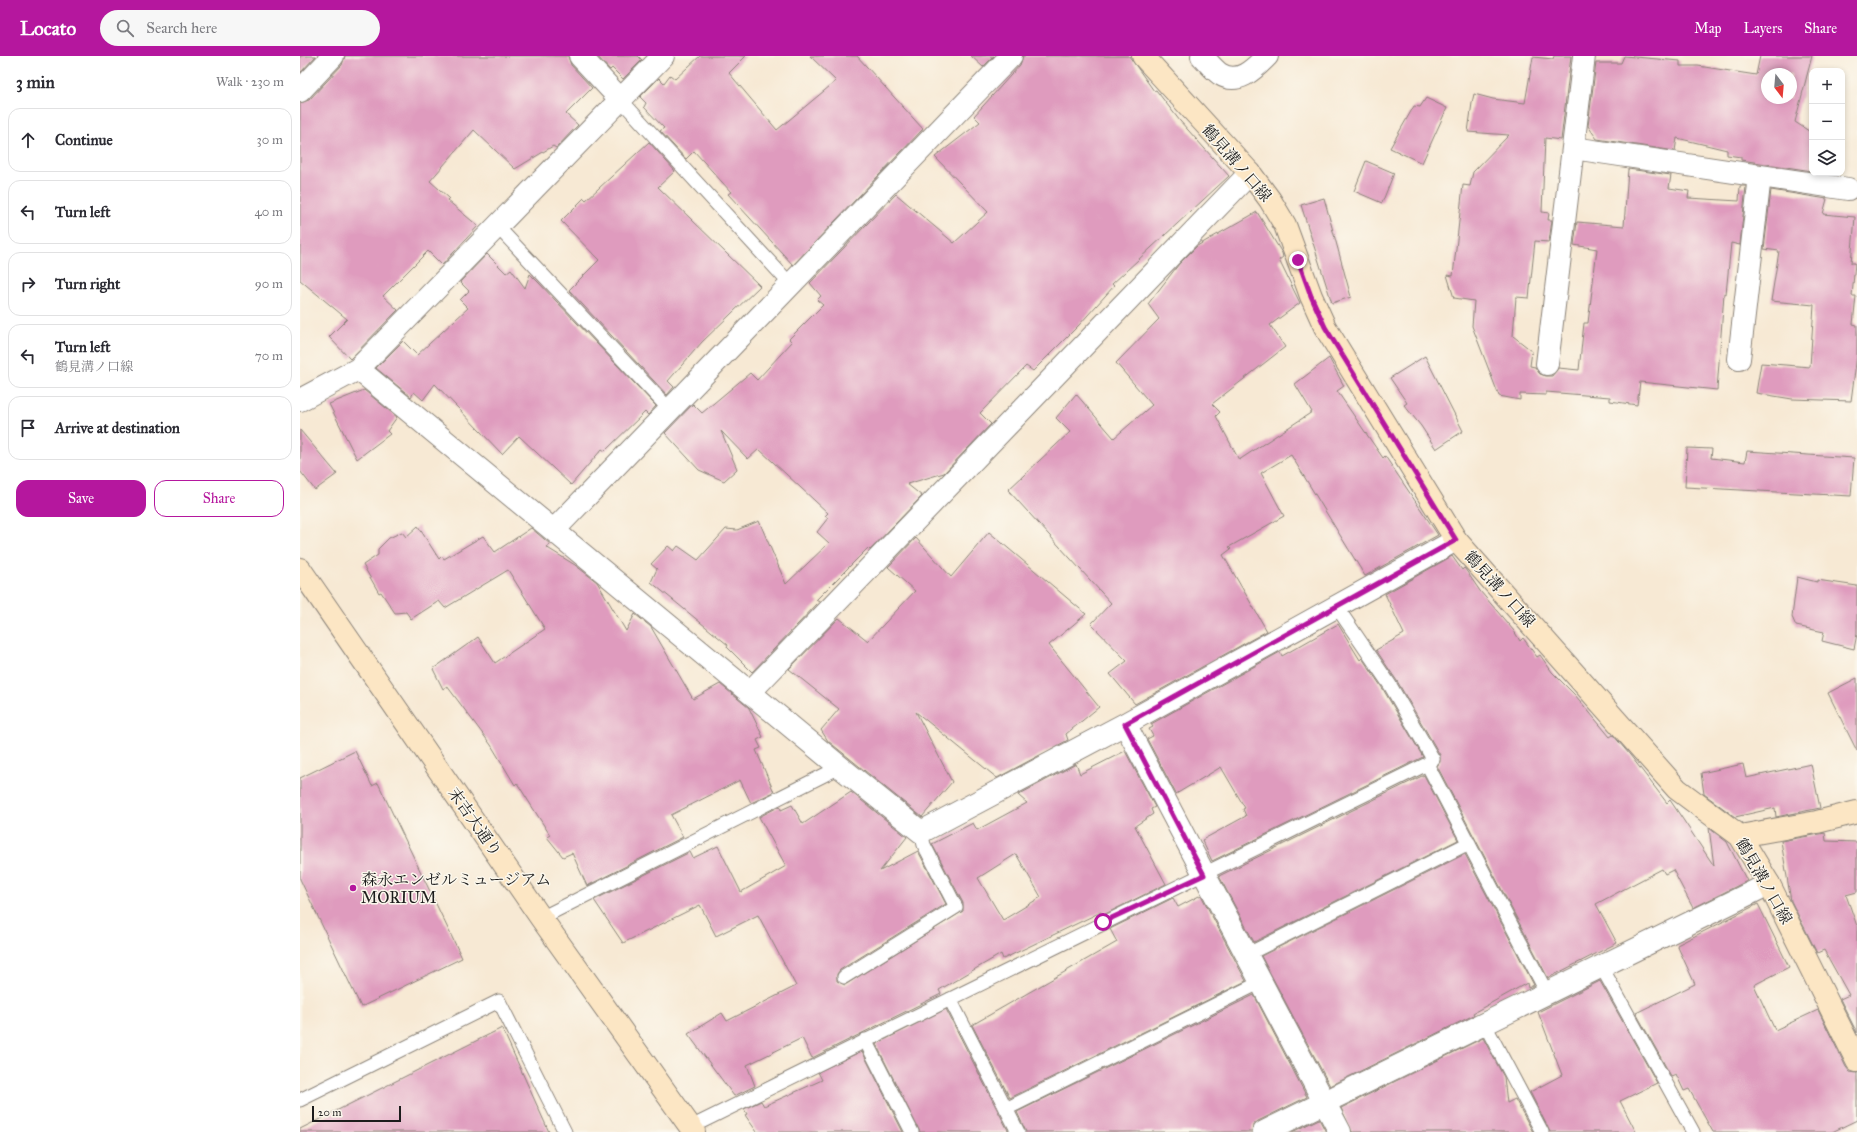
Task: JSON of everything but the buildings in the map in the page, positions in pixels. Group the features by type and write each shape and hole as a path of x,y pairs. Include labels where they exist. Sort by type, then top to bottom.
{"main road":[{"name":"鶴見溝ノ口線","path":"1143,56 1250,173 1270,200 1285,225 1311,296 1325,327 1456,540 1677,789 1740,836 1769,884 1857,1061"},
{"name":"末吉大通り","path":"300,569 541,918 693,1130"},
{"path":"1740,836 1816,822 1857,812"}],"street":[{"path":"300,91 334,56"},
{"path":"580,56 621,100"},
{"path":"300,400 358,369 663,56"},
{"path":"554,530 1011,56"},
{"path":"1202,56 1220,74 1235,78 1245,76 1267,56"},
{"path":"1547,364 1584,56"},
{"path":"1573,148 1848,189"},
{"path":"750,692 1250,173"},
{"path":"1739,359 1760,176"},
{"path":"358,369 840,767 921,832 1125,724 1456,540"},
{"path":"1125,724 1340,1132"},
{"path":"1264,1132 1769,884"}],"lane":[{"path":"621,100 790,285"},
{"path":"497,226 670,410"},
{"path":"693,1130 865,1040 1103,922 1204,875 1427,764 1433,759 1390,684 1336,606"},
{"path":"1427,764 1547,993"},
{"path":"541,918 840,767"},
{"path":"844,977 956,907 924,845 921,832"},
{"path":"1246,955 1469,843"},
{"path":"1602,966 1692,1132"},
{"path":"1006,1109 1261,982"},
{"path":"950,999 1018,1132"},
{"path":"300,1100 499,1001 565,1132"},
{"path":"1484,1024 1542,1132"},
{"path":"865,1040 912,1132"}],"place":[{"name":"森永エンゼルミュージアム MORIUM","path":"353,888"}],"route":[{"path":"1103,922 1204,875 1125,724 1456,540 1380,414 1342,357 1325,327 1311,296 1298,260"}]}
